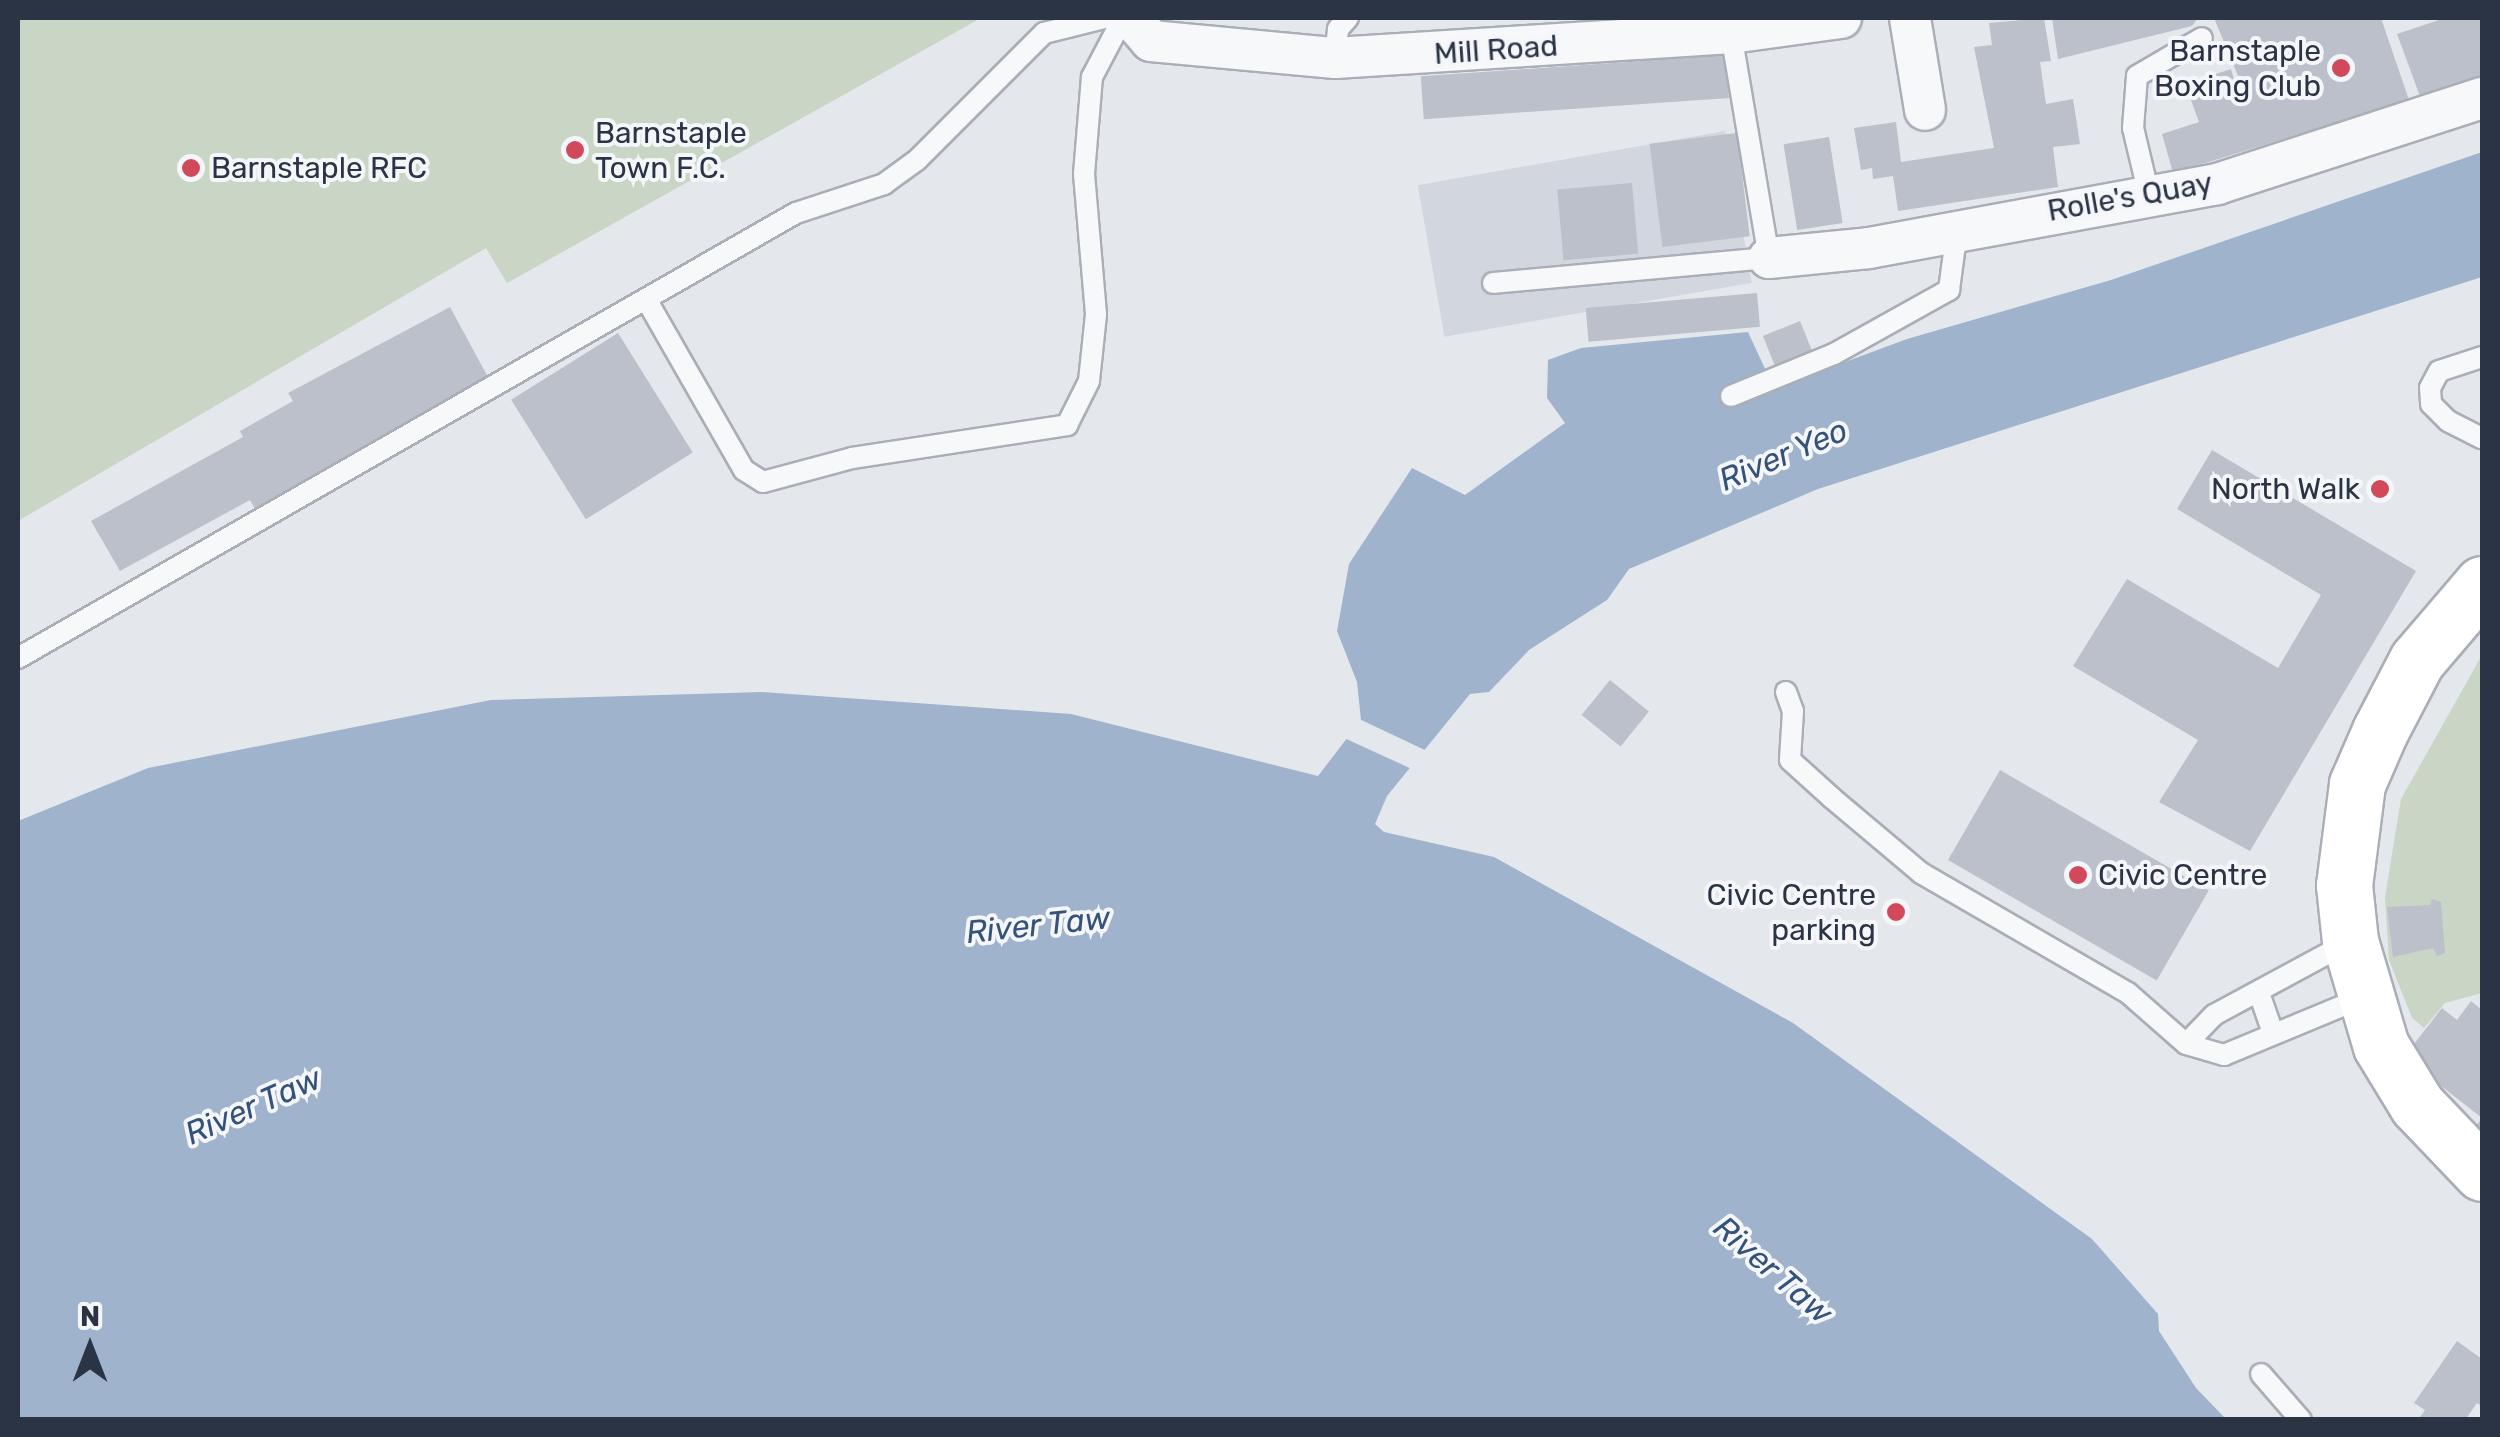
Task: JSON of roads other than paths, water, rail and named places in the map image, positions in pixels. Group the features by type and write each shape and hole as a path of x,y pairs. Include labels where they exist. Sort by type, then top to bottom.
{"street":[{"name":"Mill Road","path":"1135,25 1335,58 1731,33 1841,18"},
{"path":"1910,18 1925,110"},
{"name":"Rolle's Quay","path":"1769,258 1957,230 2217,184 2482,98"},
{"path":"2482,584 2416,660 2356,784 2344,886 2350,941 2381,1046 2418,1105 2482,1173"}],"lane":[{"path":"18,658 796,213 884,184 953,126 1044,33 1104,18"},
{"path":"1335,58 1338,29 1348,18"},
{"path":"646,299 744,470 764,482 890,451 1067,424 1089,381 1096,314 1084,174 1092,76 1135,25"},
{"path":"1493,283 1769,258 1731,33"},
{"path":"2149,195 2133,128 2138,76 2202,38"},
{"path":"1732,396 1834,354 1950,290 1957,230"},
{"path":"2482,357 2439,371 2430,388 2431,404 2448,422 2482,438"},
{"path":"1786,692 1793,711 1790,760 1921,873 2128,992 2186,1044 2224,1055 2366,996"},
{"path":"2186,1044 2214,1014 2350,941"},
{"path":"2260,992 2273,1033"},
{"path":"2261,1374 2301,1420"}],"water":[{"path":"2482,152 2482,277 1818,489 1629,569 1607,600 1529,650 1489,692 1470,694 1387,796 1375,824 1384,832 1494,857 1793,1023 2092,1239 2158,1314 2159,1331 2196,1388 2226,1419 18,1420 18,821 148,768 491,700 762,692 1071,714 1318,776 1361,720 1357,682 1337,631 1349,564 1412,468 1465,495 1565,423 1547,398 1548,360 1581,348 1748,332 1767,373 1810,375 1907,339 2111,280"}],"place":[{"name":"Barnstaple Boxing Club","path":"2341,68"},
{"name":"Barnstaple Town F.C.","path":"575,150"},
{"name":"Barnstaple RFC","path":"191,168"},
{"name":"North Walk","path":"2380,489"},
{"name":"Civic Centre","path":"2078,875"},
{"name":"Civic Centre parking","path":"1896,912"}],"water label":[{"name":"River Yeo","path":"1783,455"},
{"name":"River Taw","path":"1038,925"},
{"name":"River Taw","path":"253,1106"},
{"name":"River Taw","path":"1773,1270"}]}
